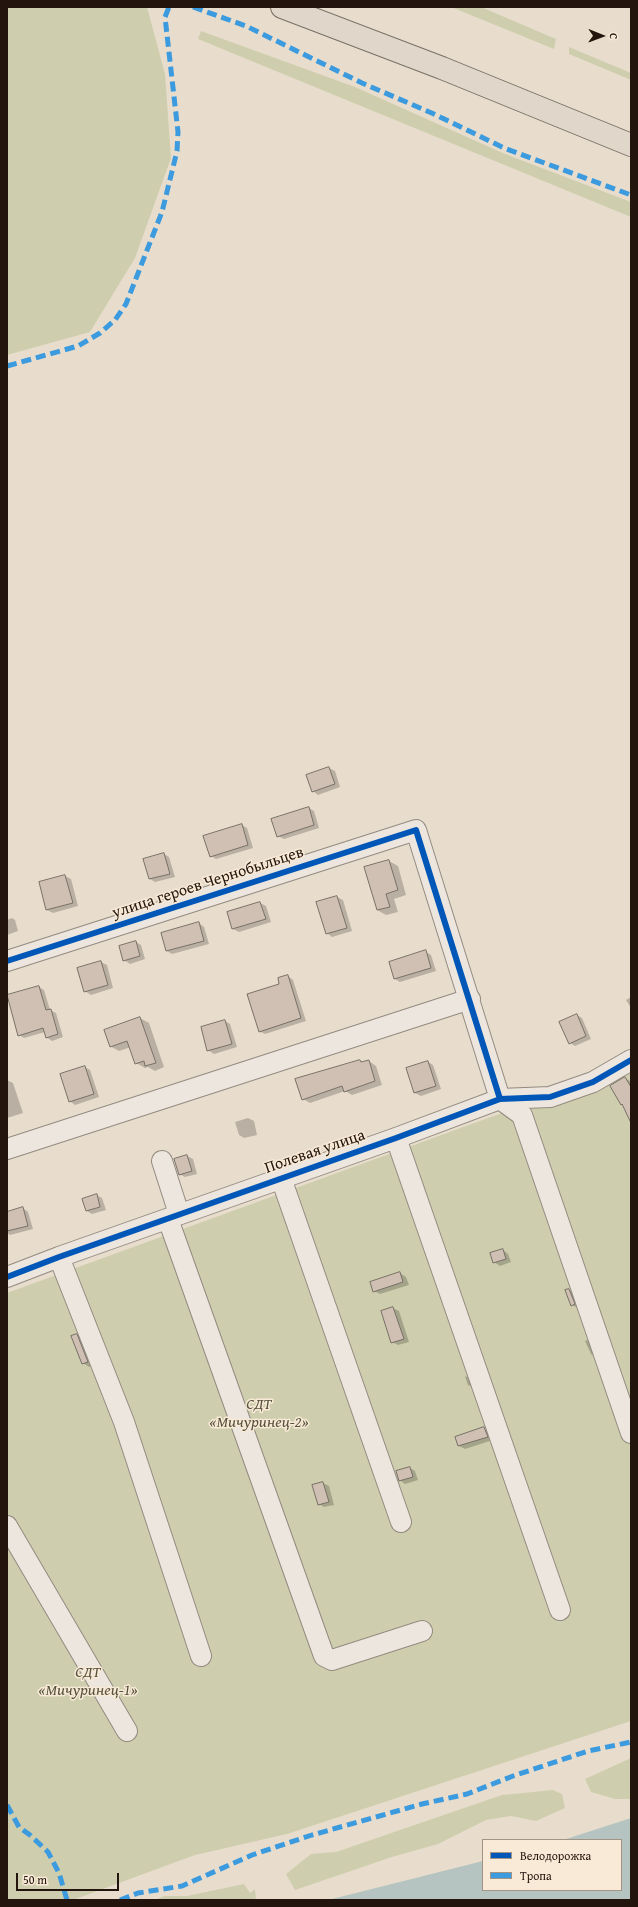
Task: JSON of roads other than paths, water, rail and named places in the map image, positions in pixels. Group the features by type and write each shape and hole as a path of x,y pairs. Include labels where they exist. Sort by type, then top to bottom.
{"main road":[{"path":"282,7 442,68 628,147"}],"street":[{"name":"улица героев Чернобыльцев","path":"7,961 416,830 470,999"},
{"path":"7,1149 470,999 500,1099 522,1115 631,1433"},
{"name":"Полевая улица","path":"7,1277 59,1257 396,1138 500,1099 550,1097 593,1082 631,1060"},
{"path":"396,1138 560,1610"},
{"path":"162,1161 174,1217 324,1656 332,1660 422,1631"},
{"path":"281,1178 401,1522"},
{"path":"59,1257 124,1422 202,1656"},
{"path":"7,1526 126,1731"}],"park label":[{"name":"СДТ «Мичуринец-2»","path":"259,1414"},
{"name":"СДТ «Мичуринец-1»","path":"88,1682"}]}
